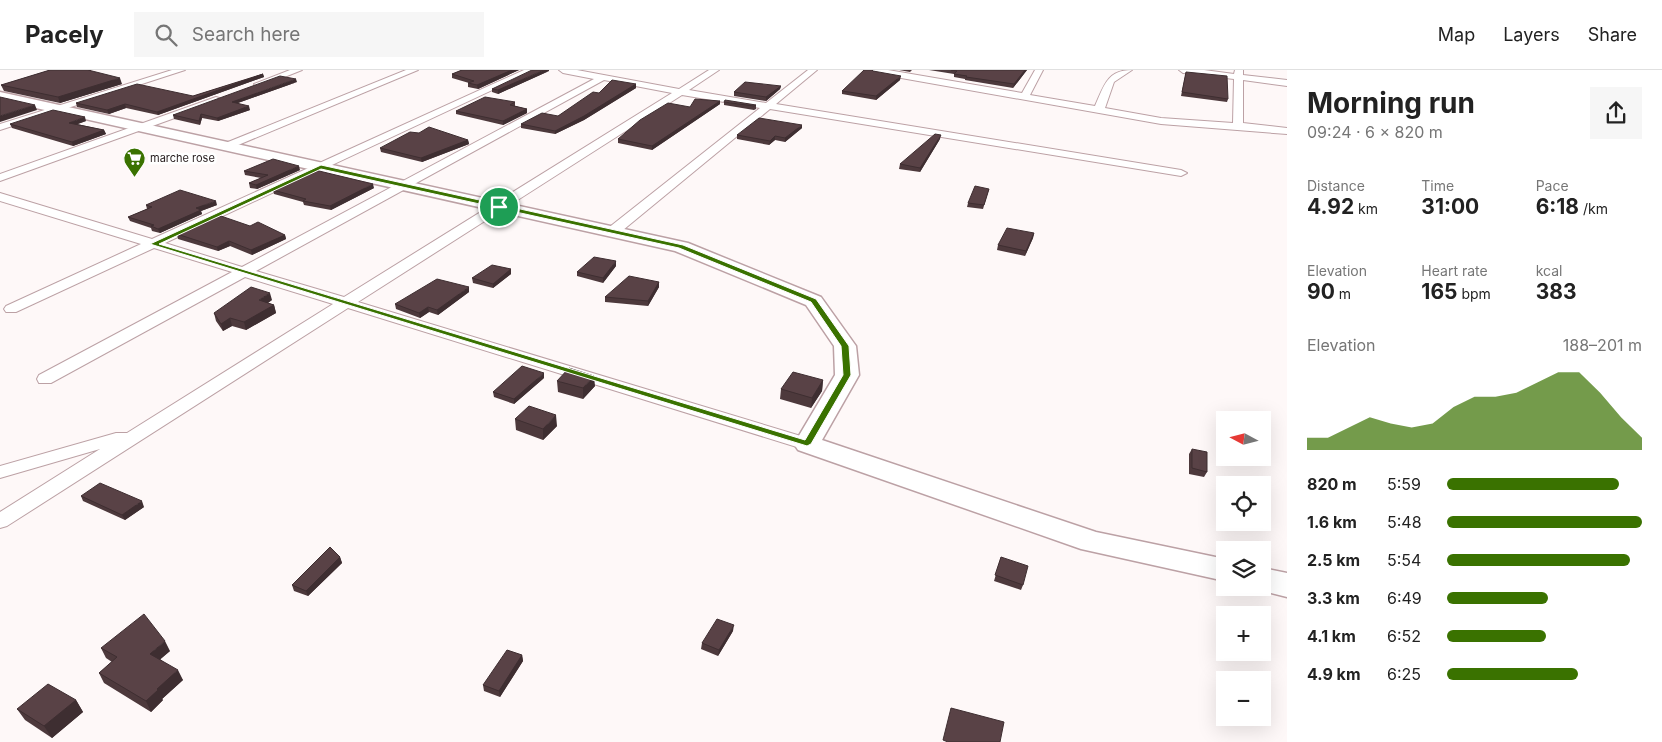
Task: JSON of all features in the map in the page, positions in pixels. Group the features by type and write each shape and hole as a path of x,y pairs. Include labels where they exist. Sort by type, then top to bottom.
{"street":[{"path":"0,127 181,70"},
{"path":"252,87 298,70"},
{"path":"227,146 414,70"},
{"path":"11,309 531,70"},
{"path":"563,70 681,92 1180,173"},
{"path":"0,521 715,70"},
{"path":"612,232 813,70"},
{"path":"873,70 915,73 1025,96 1161,121 1287,131"},
{"path":"1025,96 1039,70"},
{"path":"1099,110 1110,81 1128,70"},
{"path":"1183,70 1238,73 1287,83"},
{"path":"1238,73 1238,126"},
{"path":"45,378 604,77"},
{"path":"0,96 681,247 814,301 845,346 847,375 807,444"},
{"path":"0,178 224,97"},
{"path":"0,197 807,444 1092,542 1216,568"},
{"path":"0,472 142,431"},
{"path":"1271,581 1287,585"}],"building":[{"path":"50,70 88,70 120,78 58,97 1,85"},
{"path":"462,70 512,70 477,85 468,83 474,81 452,74"},
{"path":"532,70 544,70 498,90 492,89"},
{"path":"864,70 901,76 876,96 842,91"},
{"path":"951,70 1025,70 1014,84 966,77 954,74 957,71"},
{"path":"1186,72 1227,76 1228,99 1182,92"},
{"path":"263,74 157,112 125,104 107,110 76,103 137,84 193,96"},
{"path":"280,76 296,79 232,102 249,106 217,118 201,114 199,121 173,115"},
{"path":"612,80 636,84 584,116 555,131 521,124 542,113 558,116 593,92 599,93"},
{"path":"745,82 781,86 766,97 734,92"},
{"path":"0,97 35,105 0,116"},
{"path":"485,97 515,102 510,105 527,109 503,121 456,111"},
{"path":"695,99 720,101 652,146 618,139 640,120 668,103 690,107"},
{"path":"725,100 756,105 724,102"},
{"path":"53,110 85,117 69,123 104,130 72,142 10,124"},
{"path":"759,118 802,125 785,138 775,136 770,141 737,135"},
{"path":"429,127 468,140 421,158 380,148 410,132 419,133"},
{"path":"935,134 941,135 920,168 900,164"},
{"path":"273,159 299,166 256,185 249,183 268,175 244,171"},
{"path":"315,170 373,184 330,206 303,201 306,199 273,190"},
{"path":"975,186 989,189 984,205 968,203"},
{"path":"180,190 216,201 196,208 201,210 158,229 151,226 154,225 128,217 152,207 146,205"},
{"path":"218,215 250,226 258,222 285,235 251,250 229,241 217,247 177,234"},
{"path":"1007,228 1034,233 1026,251 998,245"},
{"path":"594,257 616,261 603,278 577,272"},
{"path":"492,265 511,269 493,284 472,278"},
{"path":"629,276 659,282 648,301 605,297"},
{"path":"437,279 469,287 437,310 428,307 419,313 395,304"},
{"path":"251,287 270,293 259,300 274,305 244,322 230,318 221,324 214,313"},
{"path":"522,366 544,373 514,399 493,392"},
{"path":"569,368 594,376 583,388 557,381"},
{"path":"793,372 823,380 812,398 781,389"},
{"path":"529,406 556,415 543,429 515,419"},
{"path":"1192,449 1207,452 1207,472 1192,468"},
{"path":"100,483 142,501 122,515 81,496"},
{"path":"330,547 340,557 306,591 292,585"},
{"path":"1001,557 1028,566 1023,585 995,575"},
{"path":"144,614 165,641 150,654 178,670 146,701 99,673 117,657 101,648"},
{"path":"717,619 734,625 719,650 702,643"},
{"path":"507,650 522,655 499,691 483,685"},
{"path":"48,684 76,700 44,726 17,709"},
{"path":"951,708 1004,722 1000,742 948,742 943,740"}],"place":[{"name":"marche rose","path":"134,177"}],"route":[{"path":"321,167 499,207 681,247 814,301 845,346 847,375 807,444 154,244 321,167"}]}
